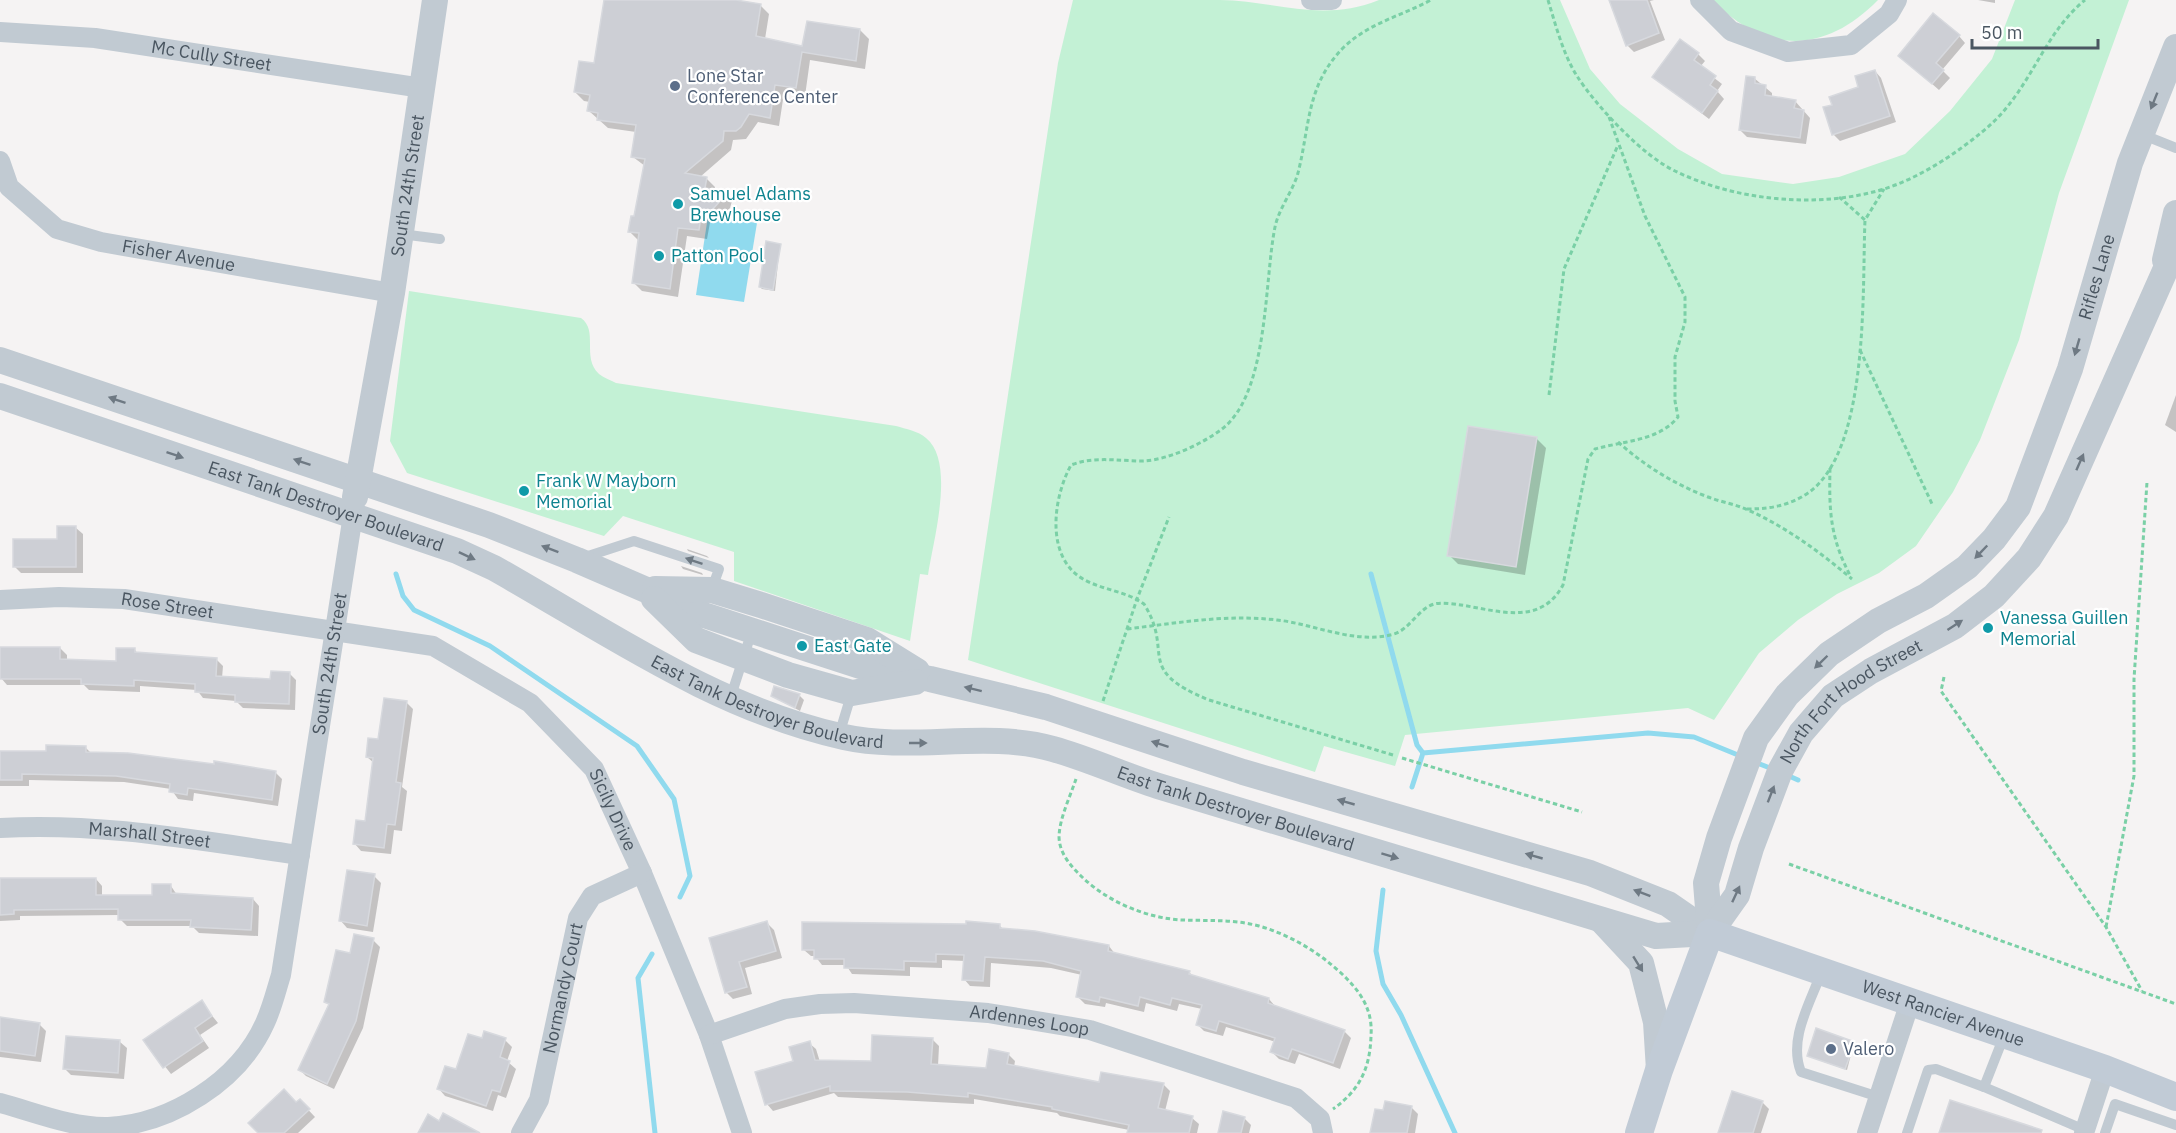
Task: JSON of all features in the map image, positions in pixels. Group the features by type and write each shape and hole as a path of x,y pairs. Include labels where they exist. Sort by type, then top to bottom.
{"main road":[{"name":"West Rancier Avenue","path":"1710,933 2105,1069 2144,1099 2176,1097"},
{"name":"North Fort Hood Street","path":"1639,1133 1659,1070 1710,933"}],"street":[{"path":"1311,0 1332,0"},
{"path":"1700,0 1731,31 1788,52 1851,45 1889,14 1897,0"},
{"name":"South 24th Street","path":"0,1103 73,1123 107,1127 155,1120 204,1093 241,1062 264,1024 281,975 358,481 392,293 436,1"},
{"name":"Mc Cully Street","path":"0,32 95,38 422,88"},
{"name":"Rifles Lane","path":"2018,507 2070,369 2130,163 2176,47"},
{"name":"Fisher Avenue","path":"0,161 9,187 57,229 101,242 392,293"},
{"path":"2169,281 2176,213"},
{"path":"2169,281 2176,234"},
{"path":"2169,281 2176,246"},
{"path":"2169,281 2176,253"},
{"path":"2169,281 2176,258"},
{"name":"North Fort Hood Street","path":"1710,933 1737,895 1751,848 1780,771 1801,732 1833,696 1871,671 1954,626 1994,596 2029,558 2056,516 2169,281"},
{"name":"East Tank Destroyer Boulevard","path":"0,360 489,525 704,615 752,632 859,667 930,679 1046,707 1243,772 1590,873 1668,903 1710,933"},
{"name":"East Tank Destroyer Boulevard","path":"0,396 457,551 494,568 729,700 839,736 895,743 1004,743 1049,748 1154,784 1656,936 1710,933"},
{"name":"North Fort Hood Street","path":"1710,933 1706,883 1719,838 1756,738 1787,695 1829,654 1878,621 1926,596 1967,567 1994,539 2018,507"},
{"name":"Rose Street","path":"0,600 59,597 124,599 335,630"},
{"name":"Sicily Drive","path":"335,630 433,646 530,703 594,769 642,873 709,1035 742,1133"},
{"name":"Marshall Street","path":"0,828 38,826 130,831 300,855"},
{"name":"Normandy Court","path":"520,1133 539,1101 578,918 592,896 642,873"},
{"path":"1601,920 1641,963 1656,1022 1659,1070"},
{"path":"1867,1133 1910,1002"},
{"name":"Ardennes Loop","path":"709,1035 785,1009 820,1004 854,1003 988,1013 1090,1030 1296,1098 1321,1126"},
{"path":"2085,1132 2105,1069"}],"lane":[{"path":"2141,134 2176,147"},
{"path":"400,234 440,239"},
{"path":"577,560 634,541 719,569 704,615"},
{"path":"729,700 752,632"},
{"path":"839,736 859,667"},
{"path":"1822,972 1797,1037 1796,1059 1802,1072 1879,1097"},
{"path":"1984,1087 2005,1035"},
{"path":"1907,1133 1928,1070 1936,1069 1984,1087 2085,1132"},
{"path":"2105,1133 2115,1104 2144,1099 2176,1125"}],"path":[{"path":"1393,755 1209,700 1182,689 1169,679 1161,666 1148,611 1137,599 1083,580 1068,568 1058,549 1058,511 1063,480 1071,465 1084,460 1146,461 1206,440 1224,427 1240,406 1255,372 1275,225 1298,173 1311,105 1320,80 1344,48 1374,24 1431,0"},
{"path":"1548,0 1562,44 1576,75 1609,117 1673,171 1715,187 1752,195 1793,198 1839,197 1885,189 1955,153 1984,131 2011,105 2054,33 2072,11 2085,0"},
{"path":"1127,629 1217,618 1242,618 1278,620 1351,635 1394,634 1409,626 1433,604 1516,613 1533,611 1557,597 1563,585 1588,459 1595,449 1655,435 1670,427 1678,417 1675,401 1675,357 1685,322 1685,297 1645,216 1609,117"},
{"path":"1549,395 1564,269 1619,144"},
{"path":"1747,509 1770,509 1790,503 1809,492 1830,467 1847,430 1859,349 1865,220 1885,189"},
{"path":"1839,197 1865,220"},
{"path":"1859,349 1933,507"},
{"path":"1618,442 1642,464 1674,481 1707,496 1747,509 1782,528 1852,579 1838,552 1832,529 1830,467"},
{"path":"2106,927 2134,776 2134,680 2147,482"},
{"path":"1102,701 1137,599 1169,517"},
{"path":"1944,677 1941,691 2106,927 2143,992"},
{"path":"1402,758 1582,812"},
{"path":"1076,779 1059,838 1069,864 1099,890 1117,902 1160,917 1239,922 1273,931 1318,954 1361,994 1369,1012 1372,1033 1366,1071 1359,1083 1321,1126"},
{"path":"1790,864 2176,1004"}],"green space":[{"path":"1073,0 1220,0 1299,9 1338,10 1358,7 1379,0 1560,0 1590,69 1620,104 1678,149 1722,174 1793,184 1839,177 1905,154 1950,111 1992,59 2015,0 2129,0 2059,193 2019,340 1980,440 1953,492 1916,546 1879,573 1837,594 1798,620 1759,653 1714,720 1688,708 1405,735 1395,766 1324,746 1315,772 968,660 1058,63"},
{"path":"1712,0 1878,0 1858,18 1837,31 1816,38 1795,41 1774,38 1753,31 1732,18"},
{"path":"409,291 581,318 589,330 591,360 594,367 599,374 616,383 896,426 912,430 926,438 935,449 940,465 940,503 928,575 920,574 910,641 734,581 734,552 623,516 604,536 407,473 390,441"}],"water":[{"path":"708,216 757,223 744,302 696,295"}],"building":[{"name":"Lone Star Conference Center","path":"604,0 736,0 761,4 756,36 802,46 807,21 860,29 856,61 802,52 796,88 775,85 770,118 749,114 736,131 724,131 723,141 685,173 707,177 705,188 723,191 722,199 712,210 702,209 699,230 678,228 670,289 632,283 639,233 628,232 631,216 634,216 645,159 631,157 636,125 597,120 598,113 587,111 590,95 574,92 579,61 594,63"},
{"path":"1609,0 1647,0 1659,33 1626,46"},
{"path":"1933,13 1960,35 1936,63 1944,70 1932,84 1898,56"},
{"path":"1680,39 1699,53 1694,60 1716,76 1710,85 1718,91 1702,113 1652,77"},
{"path":"1875,70 1890,116 1832,135 1823,107 1832,105 1829,97 1858,87 1855,76"},
{"path":"1746,76 1755,77 1755,83 1766,85 1765,95 1796,100 1794,108 1804,110 1800,138 1739,130"},
{"path":"766,241 781,244 773,290 759,287"},
{"path":"1468,426 1537,437 1516,567 1447,556"},
{"path":"57,526 76,526 76,567 13,567 13,539 57,539"},
{"path":"0,647 60,647 60,659 116,661 116,648 135,648 135,652 217,658 216,676 270,679 271,671 290,672 289,704 235,702 235,695 195,692 195,684 134,680 134,686 81,684 81,679 0,679"},
{"path":"774,686 800,694 795,708 771,696"},
{"path":"384,698 407,701 396,782 401,783 395,825 387,824 384,848 353,844 356,820 365,821 373,758 366,757 368,738 378,739"},
{"path":"46,745 86,746 86,752 128,753 214,764 214,761 276,771 272,800 188,788 187,795 169,792 170,784 116,776 22,774 22,780 0,780 0,751 46,751"},
{"path":"347,870 375,874 367,926 339,921"},
{"path":"0,878 96,878 96,895 152,895 152,884 171,884 171,893 253,898 251,930 190,927 191,920 118,920 118,909 14,910 14,914 0,915"},
{"path":"767,921 776,951 739,962 747,987 725,993 709,938"},
{"path":"966,921 1000,924 1000,928 1035,931 1109,945 1108,951 1190,971 1189,974 1269,998 1268,1003 1345,1030 1333,1063 1292,1049 1288,1059 1270,1052 1275,1038 1219,1021 1216,1031 1196,1025 1202,1005 1172,998 1170,1005 1140,997 1138,1006 1100,997 1099,1002 1076,997 1081,971 1043,961 985,957 983,981 962,980 964,955 936,954 936,962 904,961 904,970 844,968 844,959 814,959 814,950 802,950 802,922 966,924"},
{"path":"354,934 374,938 356,1021 327,1084 298,1070 329,1004 324,1002 336,950 350,953"},
{"path":"202,1000 212,1016 195,1028 203,1041 163,1068 143,1040"},
{"path":"0,1017 40,1023 35,1056 0,1051"},
{"name":"Valero","path":"1816,1028 1855,1042 1845,1069 1807,1056"},
{"path":"484,1031 506,1038 500,1057 510,1061 500,1092 492,1090 486,1106 437,1089 445,1066 456,1069 468,1034 482,1038"},
{"path":"872,1035 933,1038 931,1064 986,1068 989,1049 1009,1053 1007,1064 1099,1082 1101,1072 1164,1083 1158,1108 1193,1116 1189,1133 1127,1133 1129,1125 1052,1109 1052,1107 968,1093 968,1097 907,1092 830,1091 830,1086 765,1105 755,1072 793,1061 789,1047 810,1041 815,1060 871,1061"},
{"path":"66,1036 120,1040 118,1073 63,1069"},
{"path":"284,1089 296,1102 300,1099 310,1109 284,1133 258,1133 248,1123"},
{"path":"1732,1091 1763,1101 1753,1133 1718,1133"},
{"path":"1950,1100 2042,1130 2041,1133 1939,1133"},
{"path":"1385,1101 1412,1106 1407,1133 1370,1133 1375,1109 1383,1110"},
{"path":"1223,1111 1245,1117 1241,1133 1218,1133"},
{"path":"443,1113 480,1133 418,1133 428,1114 439,1121"}],"waterway":[{"path":"396,574 403,596 414,610 490,646 637,746 674,799 690,876 680,897"},
{"path":"1371,574 1417,745 1423,753"},
{"path":"1412,787 1423,753 1648,733 1694,737 1738,755"},
{"path":"1757,763 1770,768"},
{"path":"1789,776 1798,780"},
{"path":"1383,890 1376,951 1383,984 1401,1015 1455,1133"},
{"path":"652,954 638,978 655,1133"}],"place":[{"name":"Lone Star Conference Center","path":"675,86"},
{"name":"Samuel Adams Brewhouse","path":"678,204"},
{"name":"Patton Pool","path":"659,256"},
{"name":"Frank W Mayborn Memorial","path":"524,491"},
{"name":"Vanessa Guillen Memorial","path":"1988,628"},
{"name":"East Gate","path":"802,646"},
{"name":"Valero","path":"1831,1049"}]}
